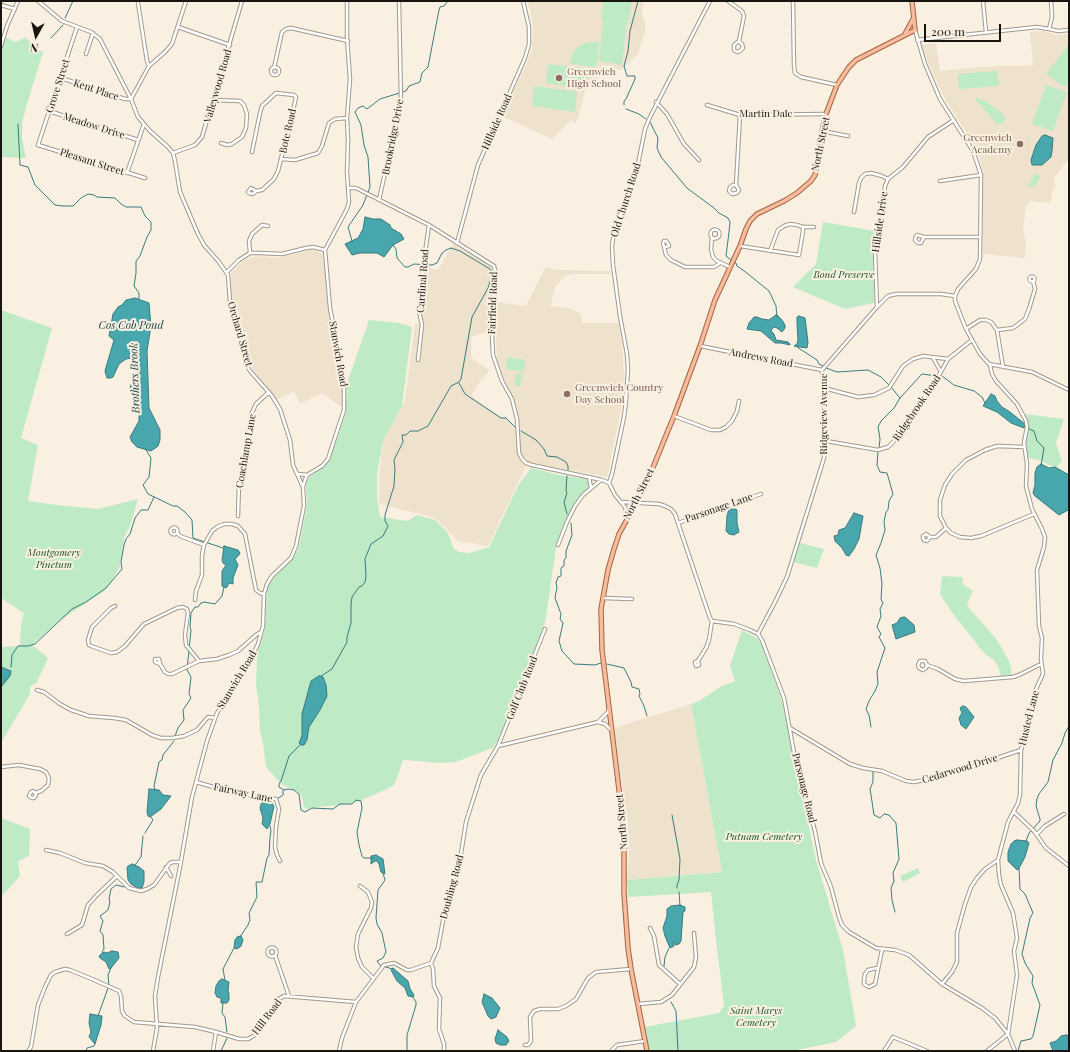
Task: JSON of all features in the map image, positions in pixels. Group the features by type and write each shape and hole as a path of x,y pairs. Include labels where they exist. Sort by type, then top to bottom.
{"main road":[{"path":"912,1 915,30"},
{"path":"905,35 914,18"},
{"name":"North Street","path":"647,1051 631,969 624,893 624,831 601,632 602,598 614,548 628,517 638,502 645,487 674,416 715,300 748,225 757,214 784,201 801,190 815,175 826,114 837,85 849,67 856,60 915,30"}],"street":[{"path":"1,46 18,1"},
{"path":"38,1 59,19 93,33 103,44 131,99 136,115 173,153 176,161 180,192 198,234 204,245 227,272 239,260 250,253 282,254 313,247 325,250 348,207 347,118 350,79 347,1"},
{"path":"131,99 150,66 169,48 175,38 186,1"},
{"name":"Valleywood Road","path":"173,153 193,146 200,141 204,134 242,1"},
{"name":"Brookridge Drive","path":"379,200 401,103 399,1"},
{"name":"Hillside Road","path":"457,243 478,165 525,58 529,44 529,27 523,1"},
{"name":"Old Church Road","path":"609,483 624,417 628,369 613,265 612,246 614,232 636,174 645,129 656,102 710,1"},
{"path":"728,1 742,11 744,16 739,41"},
{"path":"794,1 795,73 801,77 837,85"},
{"path":"983,1 986,33"},
{"path":"1049,29 1052,17 1051,1"},
{"path":"138,3 148,62 150,66"},
{"path":"1,5 14,9"},
{"name":"Grove Street","path":"38,145 77,27"},
{"path":"178,27 230,45"},
{"path":"917,40 1037,27 1058,31 1069,30"},
{"path":"274,68 282,32 286,28 348,41"},
{"path":"915,30 925,64 940,99 973,151 981,175 979,264 958,289 955,296"},
{"path":"86,54 93,33"},
{"name":"Kent Place","path":"61,78 125,99 131,99"},
{"name":"Bote Road","path":"252,152 262,106 276,93 294,95 296,97 295,102 278,171 274,179 262,190 256,191"},
{"path":"213,100 240,101 244,105 247,114 246,128 242,137 232,144 227,145 221,143"},
{"path":"656,102 667,114 684,144 700,160"},
{"name":"Martin Dale","path":"707,105 740,115 826,114"},
{"name":"Meadow Drive","path":"49,111 138,140"},
{"path":"736,186 740,115"},
{"path":"282,159 295,160 318,154 329,123 335,119 347,118"},
{"name":"Hillside Drive","path":"877,307 875,251 882,217 885,186 888,179 903,167 928,137 954,120"},
{"path":"127,173 144,124"},
{"path":"822,131 848,136"},
{"name":"Pleasant Street","path":"38,145 145,178"},
{"path":"854,212 858,183 865,174 872,173 888,179"},
{"path":"940,181 981,175"},
{"name":"Fairfield Road","path":"348,188 355,188 362,191 429,225 492,264 496,270 491,316 493,355 502,382 512,399 517,419 519,453 522,459 532,465 602,480 609,483"},
{"path":"770,251 778,230 790,224 803,227 814,227"},
{"path":"250,253 249,241 252,234 262,225 268,226"},
{"name":"Cardinal Road","path":"418,360 422,326 419,311 423,265 429,225"},
{"path":"740,246 799,255 803,227"},
{"path":"924,237 980,237"},
{"path":"712,238 711,251 715,260 730,267"},
{"path":"665,247 666,255 671,260 685,267 714,267 720,263"},
{"name":"Stanwich Road","path":"153,1051 157,1028 156,992 196,782 215,718 252,657 258,644 262,632 264,594 266,586 270,579 290,559 295,550 304,506 303,487 307,475 322,466 328,459 342,419 345,404 344,382 330,306 325,250"},
{"name":"Orchard Street","path":"227,272 230,281 230,304 246,364 279,406 290,440 293,464 303,487"},
{"path":"997,330 1013,328 1025,319 1030,309 1034,289 1033,281"},
{"name":"Ridgeview Avenue","path":"758,634 776,602 787,577 821,469 826,442 824,368 888,296 896,294 941,294 955,296"},
{"name":"Husted Lane","path":"955,296 955,301 972,340 983,359 990,365 992,374 996,381 1017,404 1026,421 1027,427 1024,438 1024,447 1027,464 1026,486 1028,499 1045,537 1044,547 1037,570 1039,626 1042,638 1042,674 1036,689 1031,718 1021,750 1020,795 1014,812 1008,822 998,860 1001,885 1013,913 1017,938 1014,951 1017,975 1008,1034"},
{"path":"966,329 980,320 991,322 997,330 1003,367"},
{"name":"Ridgebrook Road","path":"826,442 878,450 888,447 895,440 933,386 948,359 972,340"},
{"name":"Andrews Road","path":"700,346 824,368"},
{"path":"824,388 858,397 874,395 892,386 903,366 913,359 924,356 948,359"},
{"path":"934,358 941,373"},
{"path":"990,365 1032,372 1069,390"},
{"name":"Coachlamp Lane","path":"238,516 239,483 246,460 251,415 256,404 269,392"},
{"path":"674,416 711,430 720,430 732,421 737,410 738,401"},
{"path":"1024,447 997,446 985,450 966,460 952,474 945,485 940,500 940,516 946,528 960,537 976,538 1034,514"},
{"path":"297,474 303,476 307,475"},
{"path":"589,477 591,488"},
{"path":"558,545 567,522 583,495 602,480"},
{"path":"609,483 615,495 625,507 628,517"},
{"name":"Parsonage Lane","path":"678,523 761,494"},
{"path":"622,502 638,502 665,506 675,514 708,615 712,621 709,640 698,661"},
{"path":"195,600 196,591 202,575 202,555 204,545 212,531 217,527 228,524 238,526 243,531 246,539 256,590 264,594"},
{"path":"930,537 936,537 946,528"},
{"path":"177,533 180,536 204,545"},
{"path":"602,598 632,599"},
{"path":"115,606 92,627 88,640 89,645 111,653 117,652 125,646 144,624 183,607 187,609 188,613 185,635 186,645 199,662"},
{"path":"712,621 734,624 758,634"},
{"name":"Golf Club Road","path":"498,746 545,630"},
{"path":"160,664 163,670 168,674 175,673 199,662 217,659 238,651 256,635 262,632"},
{"name":"Parsonage Road","path":"758,634 762,640 780,685 797,768 815,831 821,863 831,887 840,921 848,932 876,948 882,950 895,950 909,955 942,984 982,1008 995,1018 1008,1034 1015,1051"},
{"path":"927,665 938,669 955,679 964,681 1013,677 1042,665"},
{"path":"37,690 44,692 71,710 96,717 126,720 162,738 172,738 188,734 197,730 208,717 215,718"},
{"path":"598,722 607,713 609,708"},
{"path":"498,746 598,722 605,724 612,730"},
{"name":"Cedarwood Drive","path":"790,728 850,764 882,771 906,781 914,782 943,776 1021,750"},
{"name":"Doubling Road","path":"431,963 438,948 446,904 460,860 466,822 481,775 498,746"},
{"path":"1,767 14,764 40,769 46,772 49,778 48,785 44,789 35,792"},
{"name":"Fairway Lane","path":"196,782 234,792 273,798 277,800 279,809 275,847 280,861"},
{"path":"1014,812 1037,834 1047,849 1069,866"},
{"path":"1037,834 1045,826 1064,814"},
{"path":"46,850 60,852 85,863 103,866 113,872 129,888 144,891 154,885 166,868 173,862 181,862"},
{"path":"942,984 952,972 957,962 957,933 964,904 971,888 985,869 998,860"},
{"path":"166,868 171,876"},
{"path":"67,934 82,925 88,905 117,876"},
{"path":"360,886 368,892 372,902 371,908 358,934 356,947 358,958 362,967 373,978"},
{"path":"650,928 654,936 659,965 680,984"},
{"path":"638,1004 661,1002 672,995 694,967 696,957 694,933"},
{"path":"877,968 868,970 865,974 864,984 869,987 875,984 877,968 882,950"},
{"path":"275,955 289,996"},
{"path":"339,1051 342,1038 356,1002 384,965 391,963 411,970 431,963 433,969 434,986 440,998 439,1029 444,1044 444,1051"},
{"name":"Hill Road","path":"28,1051 31,1046 38,1005 45,987 51,975 65,969 92,978 119,991 121,996 122,1011 125,1016 134,1022 195,1027 239,1039 253,1037 258,1032 279,999 284,996 356,1002"},
{"path":"525,1045 528,1045 531,1041 530,1017 534,1011 540,1009 558,1009 566,1006 576,999 588,978 596,972 631,969"},
{"path":"213,1051 216,1032"},
{"path":"988,1051 1008,1034"},
{"path":"884,1051 893,1037 927,1051"},
{"path":"611,1051 617,1045 645,1041"}],"shaded area":[{"name":"Greenwich High School","path":"527,1 643,1 642,15 645,22 645,31 638,54 621,70 602,64 596,86 585,91 578,118 575,123 571,120 552,139 502,116 532,49 533,27"},
{"name":"Greenwich Academy","path":"1044,31 1056,35 1069,34 1068,160 1054,178 1055,188 1052,191 1051,203 1031,201 1026,205 1023,230 1026,241 1025,258 983,254 983,173 979,157 970,138 945,99 921,45 936,43 940,71 979,67 1033,65 1030,32"},
{"name":"Greenwich Country Day School","path":"453,244 489,265 493,270 489,308 489,331 471,337 471,358 489,370 471,396 501,417 505,417 514,426 520,429 514,399 501,375 497,362 495,326 496,302 526,306 545,268 561,270 611,271 611,274 573,274 563,277 555,287 551,306 570,308 581,314 582,323 619,323 622,342 624,375 622,405 607,477 528,462 488,546 458,541 435,518 379,504 379,476 383,441 405,401 415,324 420,324 425,267 438,270"},
{"path":"310,250 316,250 323,254 329,310 343,391 343,408 322,393 300,404 294,391 277,400 249,365 232,300 231,273 244,260 258,256 279,258"},
{"path":"691,704 722,872 627,880 629,855 628,822 614,728"}],"green space":[{"path":"603,1 632,1 629,21 627,21 622,65 599,61"},
{"path":"5,37 16,42 26,37 35,49 43,52 22,123 22,138 26,158 1,157 1,53"},
{"path":"599,42 597,65 593,67 570,64 575,49 585,43"},
{"path":"1069,44 1069,81 1064,87 1046,74"},
{"path":"548,64 589,69 586,89 546,83"},
{"path":"997,71 999,85 997,86 959,89 958,74"},
{"path":"1046,85 1067,92 1053,131 1032,124"},
{"path":"534,86 577,92 575,112 532,106"},
{"path":"976,97 988,103 1003,114 1005,118 1004,123 997,124 976,100"},
{"path":"1034,174 1040,176 1036,185 1029,188 1027,184 1031,183"},
{"name":"Bond Preserve","path":"823,222 875,231 872,241 875,292 874,303 845,309 793,287 816,264"},
{"name":"Montgomery Pinetum","path":"1,310 52,328 21,438 38,445 28,501 98,509 138,499 130,526 124,537 120,566 110,584 104,591 59,621 32,645 48,658 37,682 30,687 30,694 1,743 1,647 20,646 21,624 24,613 1,598"},
{"path":"369,320 399,323 412,327 402,406 383,441 377,473 377,497 380,517 407,521 417,515 435,520 448,533 454,549 459,552 470,553 489,547 518,486 531,468 559,475 587,479 590,482 589,488 574,507 556,548 546,617 541,640 497,742 492,748 456,762 441,763 403,760 394,785 387,789 357,802 307,809 304,807 302,796 297,791 281,784 266,767 260,730 256,685 257,654 264,633 267,588 275,575 295,555 299,546 307,506 306,483 310,477 325,466 334,447 345,416 347,383"},
{"path":"507,357 525,360 524,372 506,369"},
{"path":"517,373 523,374 520,387 514,385"},
{"path":"1025,414 1064,419 1056,443 1062,461 1056,468 1039,460 1028,458 1025,439 1029,424"},
{"path":"800,543 824,549 817,568 793,562"},
{"path":"942,576 963,577 962,584 973,591 967,604 997,640 1010,663 1012,675 1001,677 998,666 994,660 985,654 953,614 940,594"},
{"name":"Putnam Cemetery","path":"742,630 758,639 761,643 780,695 816,860 843,950 856,1026 836,1042 792,1051 649,1051 645,1027 719,1013 724,1005 711,892 628,897 627,880 722,872 691,704 699,701 722,686 735,681 730,666"},
{"path":"1,818 30,829 29,856 18,861 20,876 1,897"},
{"path":"918,868 920,873 903,882 900,876"}],"water":[{"path":"1045,135 1053,138 1051,157 1042,165 1032,165 1031,160 1036,145 1042,136"},
{"path":"365,217 381,219 401,234 404,239 393,245 384,257 377,253 360,253 352,255 345,244 358,238 363,229"},
{"name":"Cos Cob Pond","path":"135,298 149,303 151,326 147,351 149,408 160,430 160,440 158,446 151,451 137,447 132,442 130,437 139,421 139,414 130,388 138,371 137,363 132,358 126,359 119,364 113,377 111,378 107,378 105,371 114,340 109,336 113,314 126,300"},
{"path":"776,315 782,320 785,328 782,332 774,327 771,330 776,340 788,342 790,345 775,343 761,331 747,329 749,323 754,317 769,320"},
{"path":"799,316 805,318 808,342 807,348 794,346 797,344 798,340 797,317"},
{"path":"991,394 995,396 1002,407 1025,424 1024,428 1011,423 997,412 983,406"},
{"path":"1041,464 1049,468 1055,467 1069,475 1069,511 1068,510 1059,515 1033,493 1035,473 1037,467"},
{"path":"729,509 737,510 739,532 734,535 729,534 726,531"},
{"path":"854,513 863,516 859,539 849,556 846,555 835,541 834,536 838,535 839,530 845,528"},
{"path":"224,546 238,550 240,553 235,559 238,565 233,578 233,584 229,583 226,588 222,586 222,571 226,565 222,560"},
{"path":"904,617 914,625 915,632 896,639 892,625 897,623 900,618"},
{"path":"1,667 11,671 10,676 1,687"},
{"path":"319,676 323,677 326,685 327,696 309,727 307,740 304,745 301,745 299,743 302,736 302,714 311,681"},
{"path":"963,706 966,707 974,717 966,729 961,725 959,718 962,713 960,708"},
{"path":"149,789 159,790 163,795 171,796 161,809 150,817 148,816 147,812"},
{"path":"264,801 270,801 274,806 270,824 267,829 262,824 263,818 260,808"},
{"path":"1017,840 1027,841 1029,843 1025,857 1018,870 1008,861 1008,852 1011,844"},
{"path":"376,855 383,859 385,874 381,872 377,861 371,864 371,856"},
{"path":"132,864 144,871 144,882 142,888 138,888 131,884 128,880 127,868"},
{"path":"680,905 685,907 685,911 683,912 681,941 679,944 675,945 675,942 673,942 674,946 670,948 663,928 667,916 667,909 671,906"},
{"path":"241,936 243,940 241,946 237,949 234,948 235,940 237,937"},
{"path":"112,951 118,952 119,958 109,969 106,962 99,956 104,952 107,953"},
{"path":"393,968 408,981 410,989 414,995 413,997 408,996 405,988 397,981 391,970"},
{"path":"222,979 229,982 229,1000 227,1003 221,1003 221,998 217,997 215,993 216,986"},
{"path":"484,994 492,998 500,1008 496,1017 491,1019 488,1016 482,1002"},
{"path":"90,1014 102,1016 101,1025 95,1044 89,1037 91,1032 89,1023"},
{"path":"498,1030 507,1037 509,1041 506,1045 496,1043 495,1039"},
{"path":"1061,1036 1069,1036 1069,1051 1053,1051 1050,1043 1056,1041"}],"waterway":[{"name":"Brothers Brook","path":"65,18 73,1"},
{"path":"352,241 348,227 363,205 370,187 368,157 364,145 361,125 355,112 358,108 363,106 367,109 380,99 406,91 409,86 420,82 422,73 428,67 440,7 444,6 448,1"},
{"path":"624,105 624,101 635,79 635,76 627,76 624,66 628,51 630,31 638,1"},
{"name":"Brothers Brook","path":"51,38 63,25"},
{"path":"626,109 639,114 646,119"},
{"path":"650,122 658,138 657,148 661,157 687,188 719,213 728,218 730,222 726,256 731,260"},
{"name":"Brothers Brook","path":"18,124 20,165 28,167 35,185 55,205 73,206 81,198 88,194 97,197 115,198 126,207 141,207 145,216 151,222 151,230 140,256 136,261 134,286 139,293 139,299"},
{"path":"321,676 332,669 347,642 351,623 352,597 359,587 365,582 365,559 371,544 383,536 388,526 385,521 385,515 394,486 394,460 403,442 402,435 406,435 410,431 418,431 428,426 451,386 459,382 461,379 472,317 488,288 492,274 490,269 460,251 451,248 442,253 437,263 432,265 414,264 405,267 397,258 396,249 393,245"},
{"path":"734,262 769,291 776,306 777,317"},
{"path":"797,347 817,360 819,364 823,366"},
{"path":"826,368 837,372 868,370 881,377 889,385"},
{"path":"879,448 880,439 878,427 881,421 894,408 900,398 922,374 937,376"},
{"path":"942,376 954,385 974,391 982,397 986,403"},
{"path":"459,383 465,394 501,418 506,418 516,428"},
{"path":"891,387 900,398"},
{"path":"1029,429 1034,431 1037,441 1044,448 1041,466"},
{"path":"521,431 536,440 544,449 547,456 557,457 566,462 568,470"},
{"path":"146,450 151,458 149,477 143,485 148,494 173,506 177,506 185,512 192,520 193,538 223,548"},
{"path":"871,727 869,715 866,709 878,684 877,672 885,648 879,637 881,634 877,627 881,616 880,609 883,603 881,599 882,584 880,568 876,555 885,530 884,522 889,501 893,494 887,473 880,472 877,465 878,452"},
{"path":"567,476 567,493 564,502 567,514"},
{"name":"Brothers Brook","path":"11,667 12,655 18,646 35,644 72,609 86,602 106,588 122,569 121,562 124,545 130,534 135,518 141,510 148,510 154,497"},
{"path":"571,523 572,535 566,551 564,566 561,568 561,576 558,577 556,583 557,587 555,598 561,614 560,619 563,623 559,641 562,651 574,664 595,665 601,663"},
{"path":"175,736 178,728 184,720 183,710 191,698 189,694 191,677 187,670 191,613 195,607 198,607 201,603 204,602 215,604 222,596 224,587"},
{"path":"607,664 624,668 632,687 639,689 639,696 647,716"},
{"path":"1026,841 1029,833 1040,821 1036,806 1037,799 1048,782 1053,760 1069,726"},
{"path":"155,790 154,786 159,762 162,760 163,755 174,741"},
{"path":"284,790 279,787 279,784 289,756 301,744"},
{"path":"873,771 873,782 870,789 874,815 880,818 884,814 889,815 896,823 899,859 893,873 894,881 891,888 895,912"},
{"path":"284,790 294,790 299,794 301,810 305,812 312,808 333,809 340,804 352,804 356,800 361,801 362,808 357,832 359,845 364,858 373,858"},
{"path":"277,799 283,795 283,791"},
{"path":"672,815 680,859 677,888"},
{"path":"145,833 153,820 151,817"},
{"path":"240,937 248,925 250,920 249,913 257,897 256,882 262,882 269,855 270,826"},
{"path":"135,865 141,857 143,836"},
{"path":"1018,1051 1021,1041 1031,1039 1033,1036 1040,1005 1032,983 1033,976 1025,963 1022,954 1030,918 1033,913 1025,894 1020,889 1019,868"},
{"path":"383,873 385,880 378,890 376,918 377,924 382,933 386,952 383,958 377,961 380,965 392,969"},
{"path":"103,954 103,935 100,931 103,921 100,916 108,910 111,889 116,885 124,887"},
{"path":"679,892 680,906"},
{"path":"225,980 223,969 234,948"},
{"path":"664,966 665,957 669,948"},
{"path":"109,985 108,975 111,968"},
{"path":"98,1016 108,988"},
{"path":"407,1051 407,1035 416,1005 416,1002 412,996"},
{"path":"671,1002 676,1011 678,1051"},
{"path":"223,1003 222,1013 225,1017 227,1032"},
{"path":"221,1051 227,1038"},
{"path":"86,1051 87,1048 94,1046 95,1043"}],"place":[{"name":"Greenwich High School","path":"559,78"},
{"name":"Greenwich Academy","path":"1020,144"},
{"name":"Greenwich Country Day School","path":"567,394"}],"park label":[{"name":"Saint Marys Cemetery","path":"756,1016"}]}
